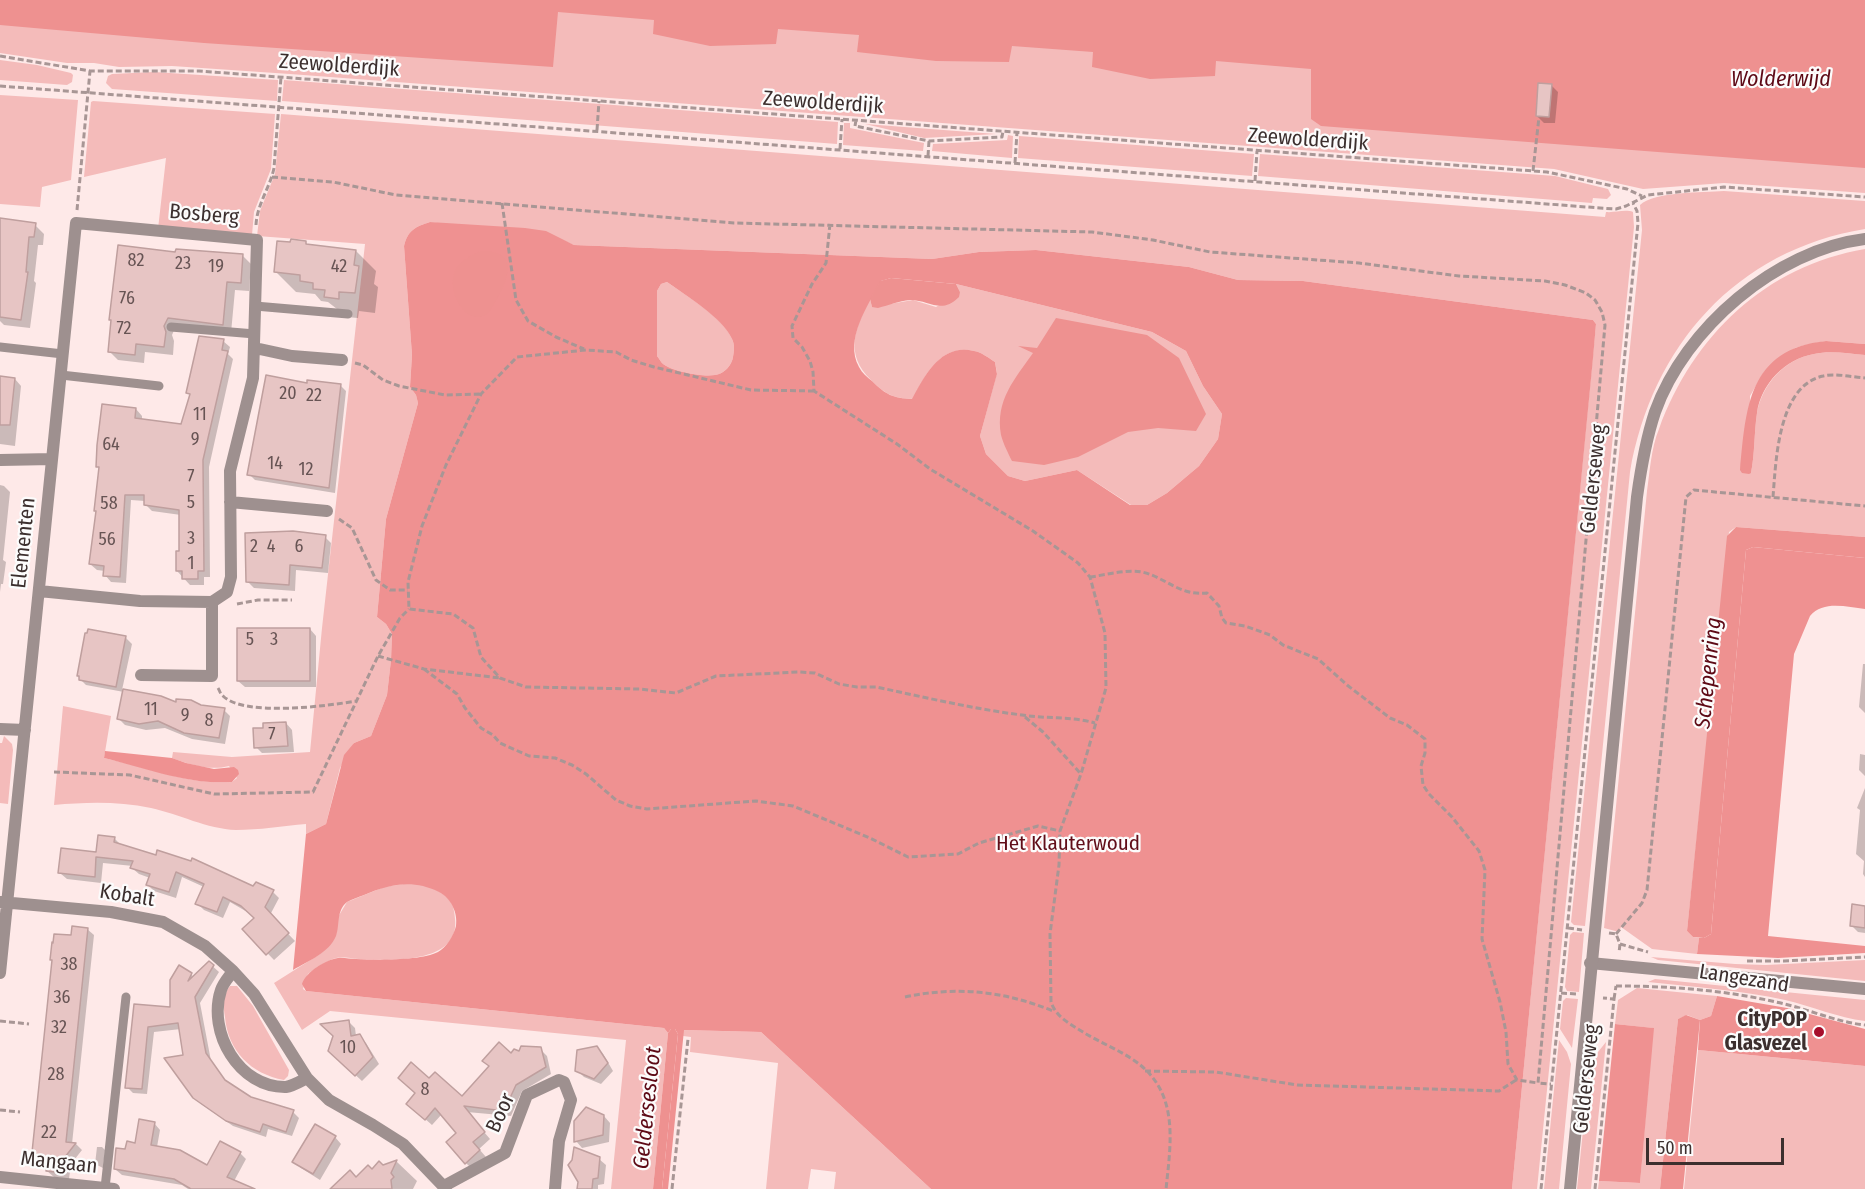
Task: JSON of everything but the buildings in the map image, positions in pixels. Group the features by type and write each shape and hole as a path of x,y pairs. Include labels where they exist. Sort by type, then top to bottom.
{"street":[{"name":"Bosberg","path":"76,223 257,240 253,378 230,471 231,577 226,592 212,602"},
{"name":"Elementen","path":"0,974 4,902 25,730 76,223"},
{"name":"Gelderseweg","path":"1570,1189 1590,963 1637,497 1646,444 1656,410 1672,376 1693,344 1712,322 1743,293 1792,262 1832,247 1865,239"},
{"path":"255,348 292,356 342,360"},
{"path":"0,460 52,459"},
{"path":"230,502 327,511"},
{"path":"39,591 140,601 212,602 212,676 141,675"},
{"path":"0,729 25,730"},
{"name":"Kobalt","path":"4,902 111,912 163,922 205,946 254,994 308,1078 329,1100 403,1144 445,1188"},
{"name":"Langezand","path":"1590,963 1865,989"},
{"path":"233,971 221,988 217,1006 218,1026 226,1048 237,1064 255,1078 273,1085 289,1087 308,1078"},
{"name":"Boor","path":"445,1188 505,1153 527,1095 559,1080 564,1082 571,1100 559,1141 555,1189"},
{"name":"Mangaan","path":"0,1177 110,1188"}],"lane":[{"path":"255,306 348,314"},
{"path":"171,327 255,333"},
{"path":"0,347 63,354"},
{"path":"61,375 159,386"},
{"path":"110,1188 126,997"}],"path":[{"name":"Zeewolderdijk","path":"0,56 90,71 199,71 1533,171 1566,175 1627,189 1642,196"},
{"path":"76,223 90,71"},
{"path":"257,240 256,212 272,177 280,77"},
{"path":"0,86 1616,209 1633,203 1642,196 1724,187 1865,197"},
{"path":"597,130 599,101"},
{"path":"1533,171 1539,117"},
{"path":"840,149 842,119"},
{"path":"856,120 855,126 929,141 1002,137 1003,131"},
{"path":"1015,163 1017,132"},
{"path":"928,156 929,141"},
{"path":"1255,181 1257,151"},
{"path":"272,177 333,182 396,195 734,223 1092,232 1153,240 1210,252 1359,263 1459,276 1545,281 1579,290 1595,300 1602,312 1605,325 1538,1083"},
{"path":"502,203 516,300 528,321 586,350"},
{"name":"Gelderseweg","path":"1541,1189 1638,224 1637,211 1633,203"},
{"path":"814,391 810,360 793,338 792,326 812,284 826,263 830,224"},
{"path":"54,772 130,775 214,794 313,792 378,656 400,618 409,609 408,582 422,526 446,465 481,394 517,357 586,350 616,352 631,360 654,367 751,390 814,391 897,444 930,469 1033,531 1078,563 1090,577 1105,633 1106,688 1081,774 1060,831 1059,865 1050,934 1051,1002 1054,1011"},
{"path":"342,360 363,365 383,380 399,386 445,395 481,394"},
{"path":"1773,497 1777,447 1789,406 1806,382 1825,375 1865,378"},
{"path":"1616,934 1642,903 1647,890 1686,497 1694,490 1865,506"},
{"path":"327,511 352,528 376,579 390,591 408,590"},
{"path":"1090,577 1139,572 1156,577 1185,592 1207,593 1218,606 1226,623 1245,626 1270,635 1282,645 1318,659 1390,718 1407,725 1425,739 1425,753 1421,766 1423,785 1479,851 1485,870 1482,939 1500,1002 1506,1032 1508,1064 1517,1080"},
{"path":"212,602 227,605 258,600 292,600"},
{"path":"409,609 453,614 473,628 481,657 500,678"},
{"path":"378,656 424,669 500,678 526,687 640,689 676,693 716,676 815,673 839,684 876,687 1024,716 1079,718 1095,723"},
{"path":"424,669 457,694 481,728 493,735 500,743 529,756 555,758 572,765 616,800 630,806 647,809 756,801 793,806 870,838 908,857 958,854 979,843 1038,825 1060,831"},
{"path":"212,676 223,696 238,704 270,708 306,708 356,702"},
{"path":"1024,716 1043,732 1081,774"},
{"path":"1620,944 1651,953"},
{"name":"Langezand","path":"1738,961 1865,957"},
{"name":"Langezand","path":"1616,986 1660,987 1748,996 1865,1025"},
{"path":"905,997 942,991 980,991 1018,998 1054,1011 1069,1024 1134,1060 1154,1080 1171,1120 1166,1189"},
{"name":"Gelderseweg","path":"1561,993 1614,999 1595,1189"},
{"path":"0,1021 29,1024"},
{"path":"672,1189 687,1039"},
{"path":"1145,1071 1216,1072 1298,1084 1498,1091 1517,1080 1551,1084"},
{"path":"0,1110 20,1112"}],"shaded area":[{"name":"Wolderwijd","path":"0,0 1865,0 1865,193 1724,183 1643,189 1554,169 290,74 172,66 119,67 94,63 67,63 0,53"},
{"path":"0,60 71,73 72,82 67,85 0,80"},
{"path":"154,72 278,80 277,101 112,89 106,83 108,76 112,74"},
{"path":"284,80 838,122 837,144 282,101"},
{"path":"0,95 78,100 71,180 42,187 40,207 0,204"},
{"path":"91,102 275,114 271,169 254,212 252,235 158,229 166,158 84,177"},
{"path":"281,114 1605,217 1606,212 1633,212 1634,227 1537,1189 1512,1189 1596,324 1593,320 1303,281 1238,280 1189,267 1036,250 979,252 932,259 574,245 560,239 430,222 413,230 404,246 412,355 410,387 418,403 386,519 377,617 386,624 392,634 387,695 371,736 354,743 340,768 326,824 306,834 306,824 236,830 214,827 162,811 126,804 54,805 63,706 111,716 104,758 199,781 232,782 237,778 229,766 208,768 193,765 172,758 173,752 232,757 310,752 365,244 257,236 260,211 275,174"},
{"path":"844,123 850,123 850,128 924,143 923,151 843,145"},
{"path":"865,124 996,134 924,138"},
{"path":"1008,135 1013,136 1012,158 932,151 933,144 1007,140"},
{"path":"1019,136 1254,154 1252,176 1018,158"},
{"path":"1260,154 1555,176 1608,189 1611,195 1607,199 1593,198 1592,203 1258,176"},
{"path":"1724,191 1865,201 1865,229 1819,240 1777,258 1740,282 1707,311 1680,345 1658,384 1641,426 1630,472 1585,926 1574,925 1571,922 1642,230 1640,205 1647,200 1667,195"},
{"path":"1865,249 1865,344 1826,341 1795,348 1764,372 1750,396 1751,473 1757,413 1764,392 1776,374 1794,361 1814,354 1833,352 1865,355 1865,537 1736,527 1729,532 1687,931 1693,937 1699,938 1697,954 1652,949 1621,927 1619,932 1604,928 1647,491 1656,436 1691,364 1737,310 1765,289 1795,271 1829,258"},
{"path":"667,282 703,308 728,331 734,344 733,355 729,366 721,373 703,375 680,371 662,363 657,356 657,291 661,284"},
{"path":"956,284 1152,332 1186,351 1203,386 1222,414 1218,439 1199,466 1167,493 1147,505 1131,505 1077,470 1025,481 1008,476 986,454 980,436 997,373 995,362 977,352 962,350 952,352 943,357 929,371 913,399 900,398 881,389 871,380 863,371 855,351 856,331 870,299 872,307 913,300 936,307 960,292"},
{"path":"4,736 12,744 13,750 8,804 0,803 0,743"},
{"path":"410,883 437,890 451,903 455,919 454,934 446,945 420,957 404,959 336,958 308,974 303,989 664,1028 668,1033 653,1189 611,1189 626,1040 330,1011 302,1030 274,983 320,954 336,935 338,917 347,902 384,887"},
{"path":"1573,932 1584,933 1579,992 1567,991 1565,987 1570,935"},
{"path":"1651,957 1766,965 1865,960 1865,981 1658,960"},
{"path":"1655,979 1865,1000 1865,1021 1768,997 1648,982"},
{"path":"230,986 237,986 253,1006 289,1070 284,1080 261,1072 243,1059 236,1050 227,1029 224,1008 224,997"},
{"path":"1637,988 1717,996 1711,1016 1700,1020 1687,1015 1678,1019 1660,1189 1598,1189 1599,1181 1640,1183 1653,1028 1615,1024 1618,1000"},
{"path":"1566,998 1578,999 1572,1048 1560,1029 1563,1001"},
{"path":"683,1030 761,1032 931,1189 834,1189 836,1172 811,1169 808,1189 766,1189 778,1063 690,1052 691,1037 683,1036"},
{"path":"1559,1040 1571,1064 1559,1189 1544,1189"},
{"path":"1606,1042 1591,1189 1577,1189 1590,1062"},
{"path":"1698,1050 1865,1066 1865,1189 1684,1189"}],"green space":[{"name":"Het Klauterwoud","path":"430,222 546,231 574,245 932,259 979,252 1036,250 1189,267 1238,280 1303,281 1593,320 1596,324 1593,358 1512,1189 931,1189 761,1032 684,1030 668,1189 662,1189 678,1034 675,1029 671,1029 668,1033 664,1028 306,991 302,984 304,980 312,971 327,961 340,958 398,959 430,955 438,952 447,944 456,926 453,906 439,892 411,884 383,888 347,902 341,910 333,942 318,956 293,970 306,834 326,824 344,755 354,743 371,736 387,695 392,634 386,624 377,617 386,519 418,403 410,387 412,355 404,246 410,233","holes":["891,278 956,284 1152,332 1186,351 1203,386 1222,414 1218,439 1199,466 1167,493 1147,505 1130,505 1077,470 1025,481 1008,476 986,454 980,436 997,374 995,362 977,352 962,350 943,356 929,371 912,399 895,397 886,393 860,369 855,357 856,334 864,312 881,281","667,282 721,323 733,341 734,352 731,363 721,373 703,375 680,371 662,363 657,356 657,291 661,284"]},
{"path":"1753,547 1865,558 1865,609 1828,606 1815,611 1810,616 1794,654 1768,936 1865,946 1865,953 1778,958 1697,954 1699,938 1711,934 1746,550"},
{"path":"105,751 172,758 214,769 234,767 239,774 232,782 199,781 104,758"},
{"path":"1717,996 1787,1008 1865,1029 1865,1066 1698,1050 1700,1020 1711,1016"},
{"path":"1615,1024 1654,1028 1640,1183 1599,1181"}],"water":[{"name":"Wolderwijd","path":"0,0 1865,0 1865,168 1321,126 1311,119 1311,69 1216,61 1215,76 1150,79 1092,67 1093,52 1012,46 1009,62 936,61 857,52 859,35 778,29 776,44 710,46 653,34 654,20 558,12 553,67 204,43 0,25"},
{"path":"481,251 493,252 501,256 508,268 504,285 493,306 487,314 475,317 460,306 454,293 453,279 460,263"},
{"path":"891,278 956,284 960,292 959,297 941,306 910,300 878,308 872,307 870,299 880,281"},
{"path":"1056,318 1147,335 1179,358 1206,414 1196,431 1158,428 1128,432 1078,457 1044,465 1012,461 1001,435 1001,411 1013,381 1033,353 1018,346 1037,348"},
{"path":"1826,341 1865,344 1865,355 1833,352 1814,354 1793,361 1776,374 1759,402 1751,473 1742,473 1740,470 1742,447 1749,404 1756,385 1766,369 1780,356 1800,346"},
{"path":"1736,527 1865,537 1865,558 1753,547 1746,550 1711,934 1704,938 1693,937 1687,931 1727,536"},
{"path":"1686,1015 1700,1020 1683,1189 1660,1189 1678,1019"},
{"path":"671,1029 675,1029 678,1034 662,1189 653,1189 668,1033"}],"place":[{"name":"CityPOP Glasvezel","path":"1819,1032"}],"water label":[{"name":"Schepenring","path":"1709,673"},
{"name":"Geldersesloot","path":"648,1108"}]}
